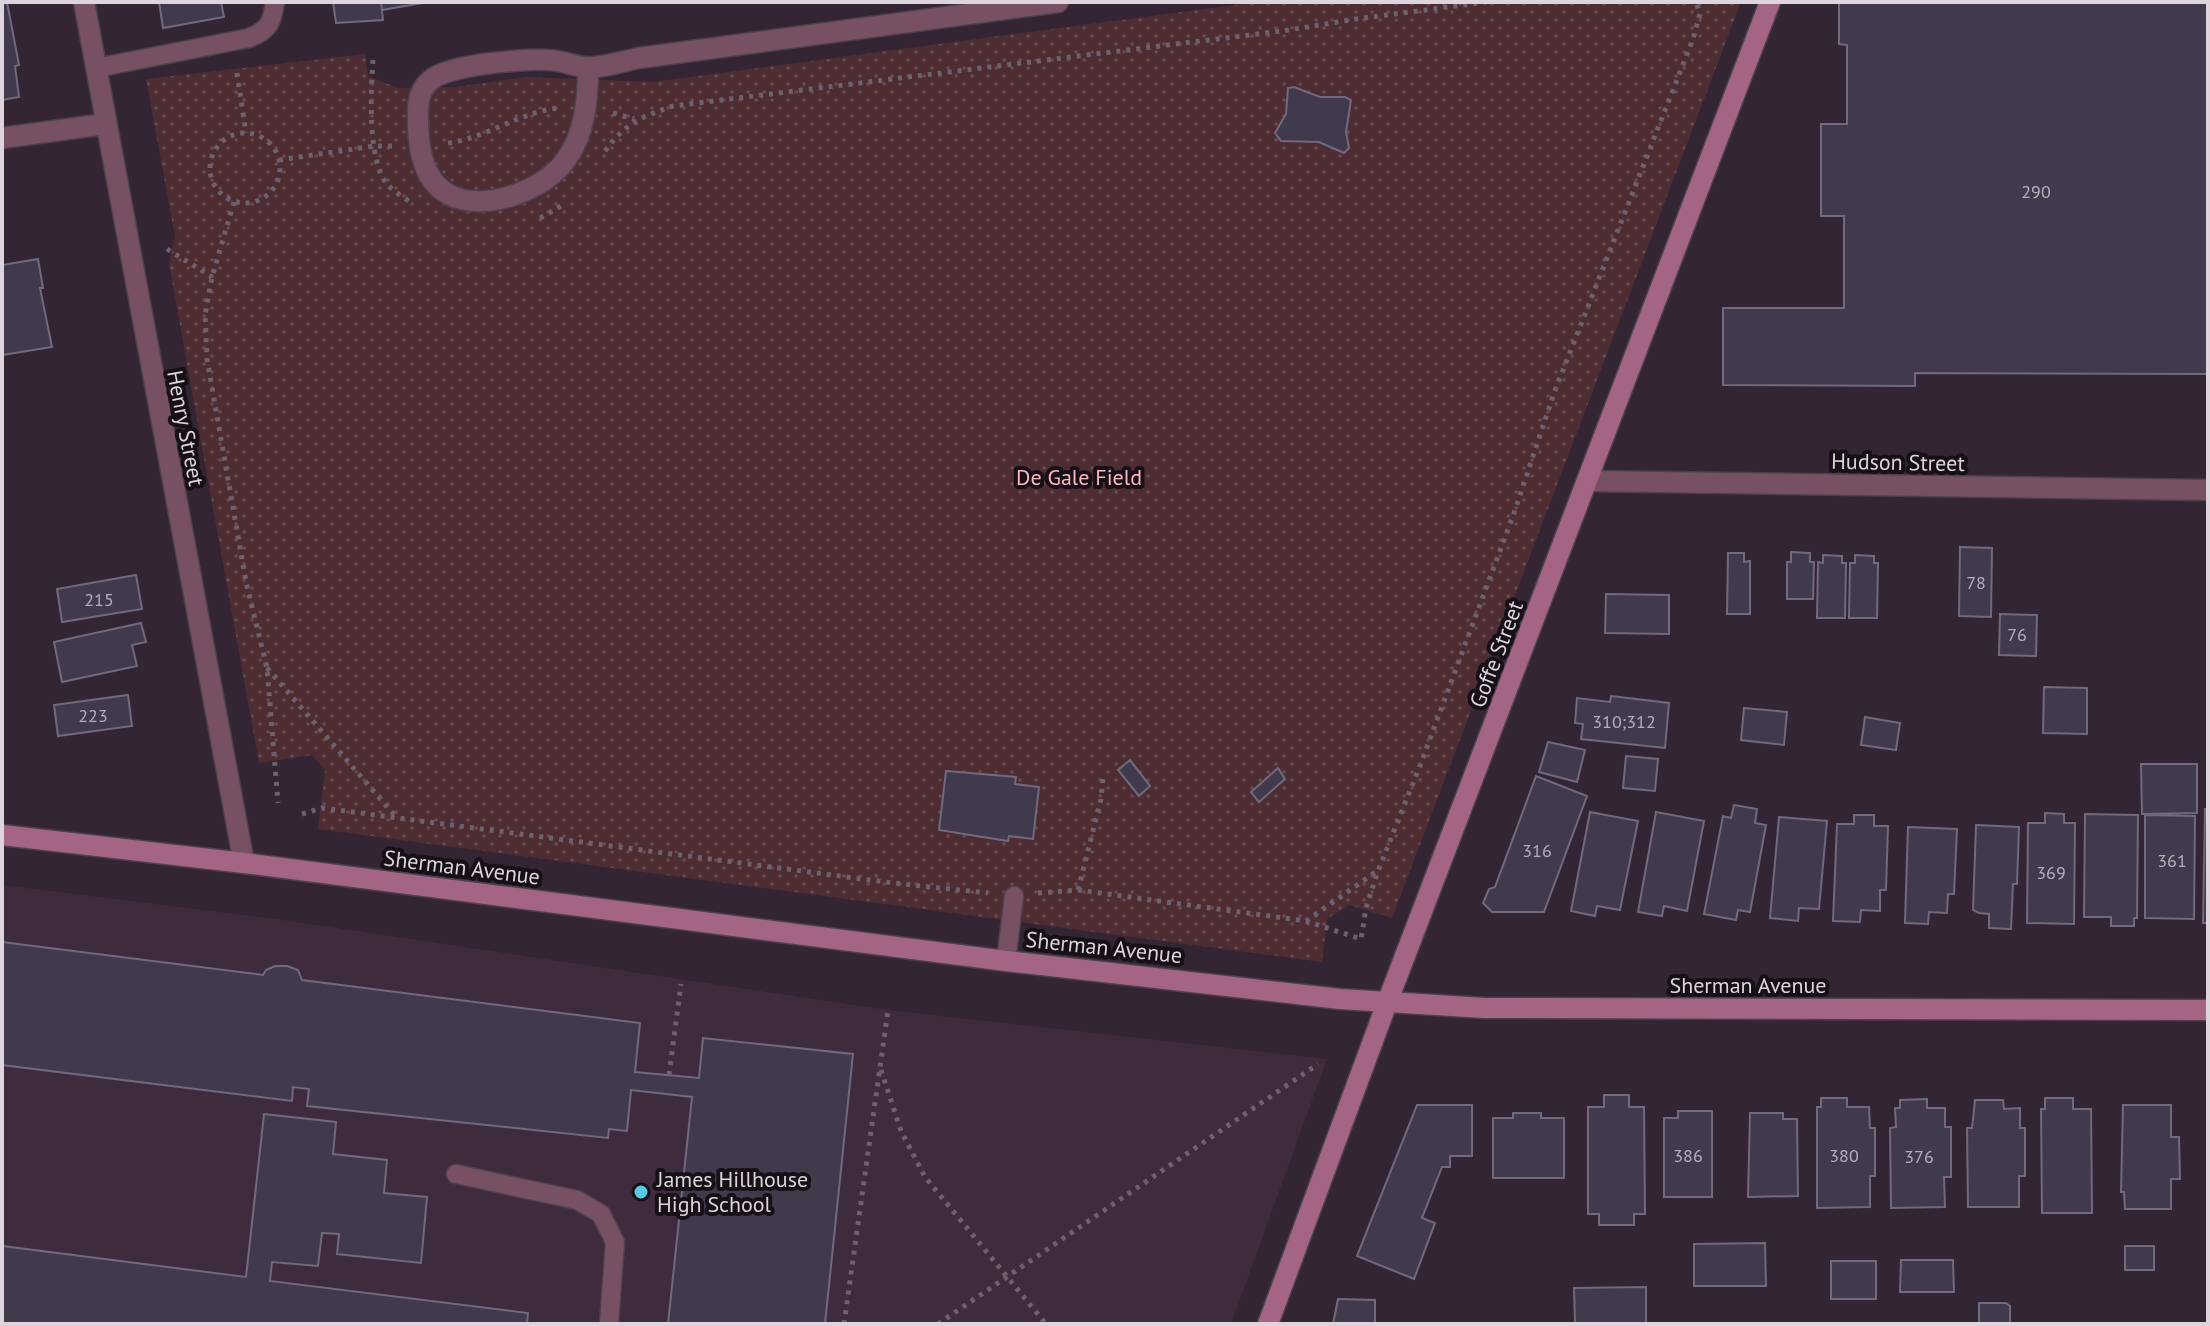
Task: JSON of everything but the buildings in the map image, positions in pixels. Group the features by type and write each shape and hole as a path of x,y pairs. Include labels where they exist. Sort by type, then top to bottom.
{"main road":[{"name":"Goffe Street","path":"1268,1324 1387,1003 1770,2"},
{"name":"Sherman Avenue","path":"2,835 1006,961 1387,1003 1484,1008 2208,1010"}],"street":[{"name":"Henry Street","path":"84,2 244,863"},
{"path":"588,68 586,108 578,136 567,160 552,176 514,196 468,200 450,195 434,182 424,165 418,102 423,87 433,78 452,70 551,59 588,68 639,58 1058,2"},
{"path":"2,138 105,124"},
{"name":"Hudson Street","path":"1588,481 2208,490"}],"lane":[{"path":"96,68 249,38 266,31 273,21 275,2"},
{"path":"1006,961 1014,896"},
{"path":"456,1174 577,1200 601,1214 615,1242 609,1324"}],"path":[{"path":"600,157 615,137 635,119 673,106 1268,33 1486,2"},
{"path":"302,814 322,808 1014,896 1078,890 1306,921 1361,939 1366,908 1378,871 1514,513 1554,393 1693,39 1700,14 1696,2"},
{"path":"237,73 246,133"},
{"path":"246,133 267,141 279,160 279,175 273,189 262,199 249,203 234,202 221,195 213,183 210,169 212,155 220,143 232,135 246,133"},
{"path":"526,224 555,212 571,198"},
{"path":"234,202 212,277 205,315 207,359 246,582 267,668 278,803"},
{"path":"167,249 212,277"},
{"path":"267,668 397,818"},
{"path":"1078,890 1098,811 1103,776"},
{"path":"1306,921 1378,871"},
{"path":"669,1075 681,984"},
{"path":"844,1324 888,1010"},
{"path":"938,1324 1318,1064"},
{"path":"880,1067 901,1131 925,1177 1046,1324"}],"shaded area":[{"name":"James Hillhouse High School","path":"2,885 283,920 888,1010 1327,1059 1231,1324 2,1324"}],"green space":[{"name":"De Gale Field","path":"1257,2 1741,2 1392,918 1349,905 1327,919 1322,962 318,829 325,770 312,755 259,763 169,264 175,237 146,79 365,54 368,76 398,88 454,87 529,77 652,82"}],"place":[{"name":"James Hillhouse High School","path":"641,1192"}]}
